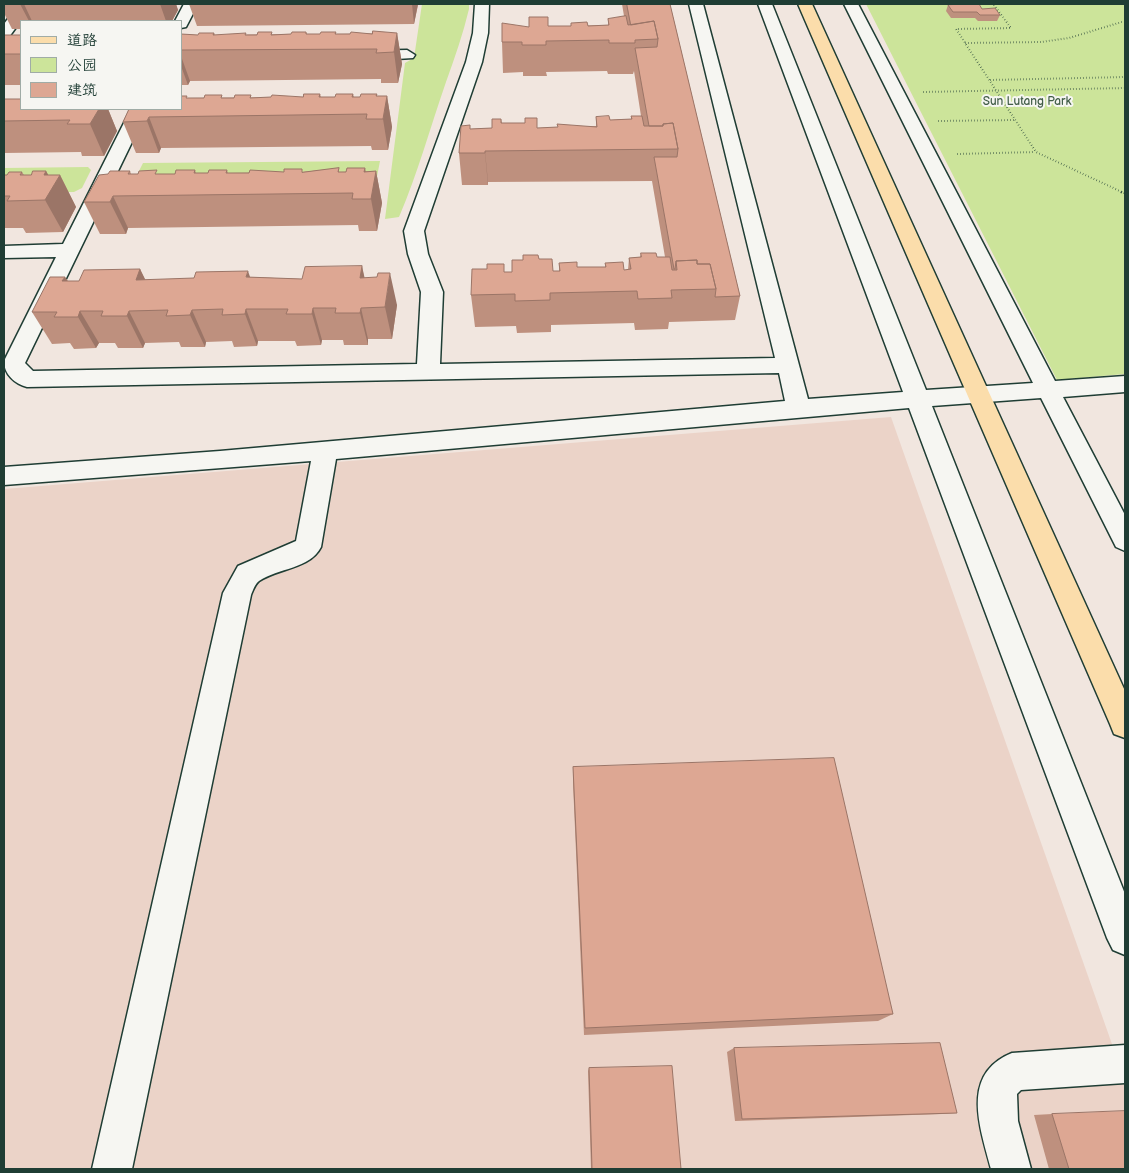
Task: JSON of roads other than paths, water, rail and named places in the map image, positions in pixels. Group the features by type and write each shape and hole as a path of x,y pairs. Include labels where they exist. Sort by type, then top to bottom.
{"main road":[{"path":"805,4 987,395 1125,682"},
{"path":"815,4 987,395 1125,724"}],"street":[{"path":"4,34 25,4 44,5"},
{"path":"182,22 191,4"},
{"path":"428,372 432,292 418,254 414,231 464,91 480,40 483,21 482,4"},
{"path":"696,4 799,408"},
{"path":"765,4 1125,938"},
{"path":"851,4 1125,540"},
{"path":"348,56 407,55"},
{"path":"139,110 12,365 12,377 27,379 788,365"},
{"path":"4,252 69,250"},
{"path":"4,476 799,408 1125,384"},
{"path":"112,1169 237,593 248,574 295,555 308,547 325,450"},
{"path":"1011,1169 998,1121 998,1087 1012,1072 1125,1064"}],"park label":[{"name":"Sun Lutang Park","path":"1027,102"}]}
